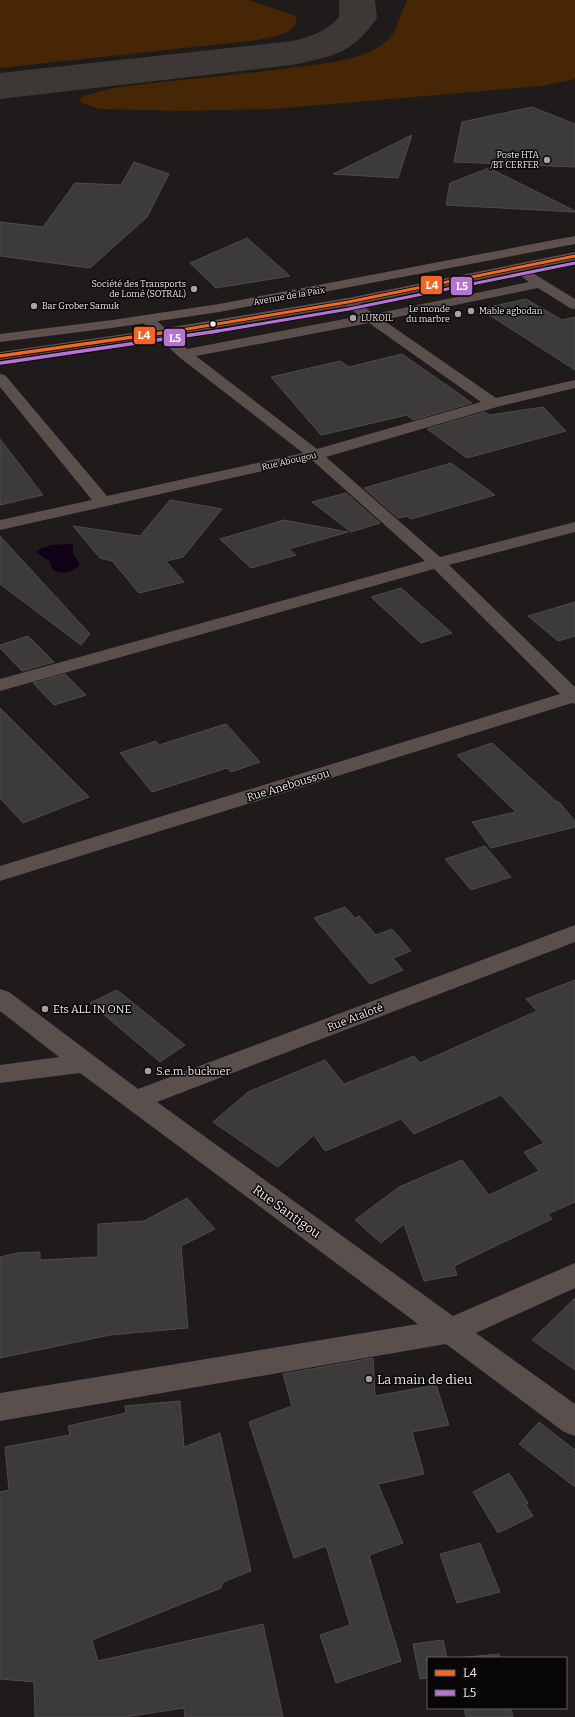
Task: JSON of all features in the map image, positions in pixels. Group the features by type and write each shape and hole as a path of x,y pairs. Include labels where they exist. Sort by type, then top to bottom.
{"main road":[{"name":"Avenue de la Paix","path":"0,338 147,319 284,297 575,240"},
{"path":"0,356 160,333 348,302 575,256"}],"street":[{"path":"517,268 539,284 575,305"},
{"path":"184,354 539,284"},
{"path":"348,302 493,403"},
{"path":"147,319 160,333 184,354 315,455 437,563 574,697"},
{"path":"0,378 104,503"},
{"name":"Rue Abougou","path":"0,525 315,455 493,403 575,384"},
{"path":"0,685 437,563 575,527"},
{"name":"Rue Aneboussou","path":"0,874 574,697"},
{"name":"Rue Ataloté","path":"136,1100 575,933"},
{"name":"Rue Santigou","path":"0,998 84,1063 575,1422"},
{"path":"0,1074 84,1063"},
{"path":"0,1407 451,1331 575,1275"}],"shaded area":[{"path":"0,0 248,0 294,15 297,20 295,25 287,32 258,40 0,68"},
{"path":"407,0 575,0 575,79 541,86 272,109 184,111 99,109 80,102 81,97 117,88 268,71 328,63 355,57 380,46 389,39 397,26"},
{"path":"73,544 73,554 80,564 75,569 68,572 56,572 53,570 49,561 36,552 39,549 48,546"}],"building":[{"path":"532,107 575,124 575,167 454,162 462,122"},
{"path":"412,135 398,178 333,174"},
{"path":"134,162 169,174 147,217 90,268 0,256 0,222 43,227 75,183 121,185"},
{"path":"489,168 575,212 446,205 450,183"},
{"path":"247,238 290,276 216,288 190,263"},
{"path":"526,299 562,320 575,317 575,370 480,309"},
{"path":"402,354 472,403 413,420 407,415 321,435 271,377 340,361 349,367"},
{"path":"543,407 566,431 467,458 427,429 485,412 489,415"},
{"path":"0,439 43,495 0,505"},
{"path":"451,463 495,495 411,519 407,516 398,518 364,488"},
{"path":"346,493 380,523 351,532 312,502"},
{"path":"170,500 222,509 183,557 166,561 184,582 139,593 112,561 100,558 73,526 140,536"},
{"path":"284,520 348,532 289,549 296,555 251,568 220,539"},
{"path":"0,536 90,634 81,645 0,584"},
{"path":"401,588 452,633 421,643 371,597"},
{"path":"575,602 575,636 558,641 528,616"},
{"path":"28,636 54,662 22,671 0,648 0,645"},
{"path":"65,674 86,695 54,705 33,683"},
{"path":"0,708 89,797 23,823 0,798"},
{"path":"226,724 260,762 231,772 227,768 152,792 120,753 156,741 159,745"},
{"path":"492,743 557,802 559,802 575,821 575,827 491,848 472,822 516,812 457,755"},
{"path":"485,846 511,877 471,890 445,859"},
{"path":"345,907 355,918 359,916 376,935 392,929 411,951 393,958 403,970 370,984 314,918"},
{"path":"575,980 575,1202 548,1214 552,1219 454,1266 457,1275 424,1281 404,1224 381,1243 355,1220 399,1187 462,1160 489,1195 539,1171 524,1152 544,1143 501,1095 414,1134 401,1119 325,1151 314,1135 278,1167 213,1122 248,1092 325,1060 344,1084 414,1056 420,1063 537,1011 526,999"},
{"path":"117,990 185,1045 160,1062 90,1003"},
{"path":"187,1198 215,1229 181,1246 188,1328 110,1335 0,1358 0,1257 17,1253 40,1252 40,1260 98,1257 98,1224 144,1221"},
{"path":"575,1298 575,1370 532,1340"},
{"path":"373,1358 375,1396 436,1385 449,1425 412,1432 424,1474 378,1484 403,1543 369,1555 401,1661 336,1683 320,1635 350,1625 326,1546 294,1558 249,1422 292,1406 283,1374"},
{"path":"180,1401 184,1447 220,1433 251,1571 223,1582 221,1588 92,1640 98,1661 263,1624 283,1717 185,1717 184,1708 125,1717 35,1717 34,1682 0,1679 0,1492 9,1490 5,1447 70,1435 68,1426 126,1413 125,1406"},
{"path":"539,1422 575,1450 575,1487 519,1444"},
{"path":"509,1473 528,1503 526,1505 533,1516 498,1533 473,1492"},
{"path":"480,1543 500,1592 457,1603 440,1554"},
{"path":"443,1640 447,1657 427,1657 427,1678 420,1679 413,1644"},
{"path":"499,1654 500,1657 467,1657"},
{"path":"464,1709 511,1709 513,1717 466,1717"}],"taxiway":[{"path":"0,86 292,53 313,48 337,39 351,27 358,18 357,0"}],"transit line":[{"name":"L4","path":"0,356 160,333 348,302 575,256"},
{"name":"L5","path":"1,363 161,340 349,309 575,263"}],"place":[{"name":"Poste HTA /BT CERFER","path":"547,160"},
{"name":"Société des Transports de Lomé (SOTRAL)","path":"194,289"},
{"name":"Bar Grober Samuk","path":"34,306"},
{"name":"Mable agbodan","path":"471,311"},
{"name":"Le monde du marbre","path":"458,314"},
{"name":"LUKOIL","path":"353,318"},
{"name":"Ets ALL IN ONE","path":"45,1009"},
{"name":"S.e.m. buckner","path":"148,1071"},
{"name":"La main de dieu","path":"369,1379"}]}
